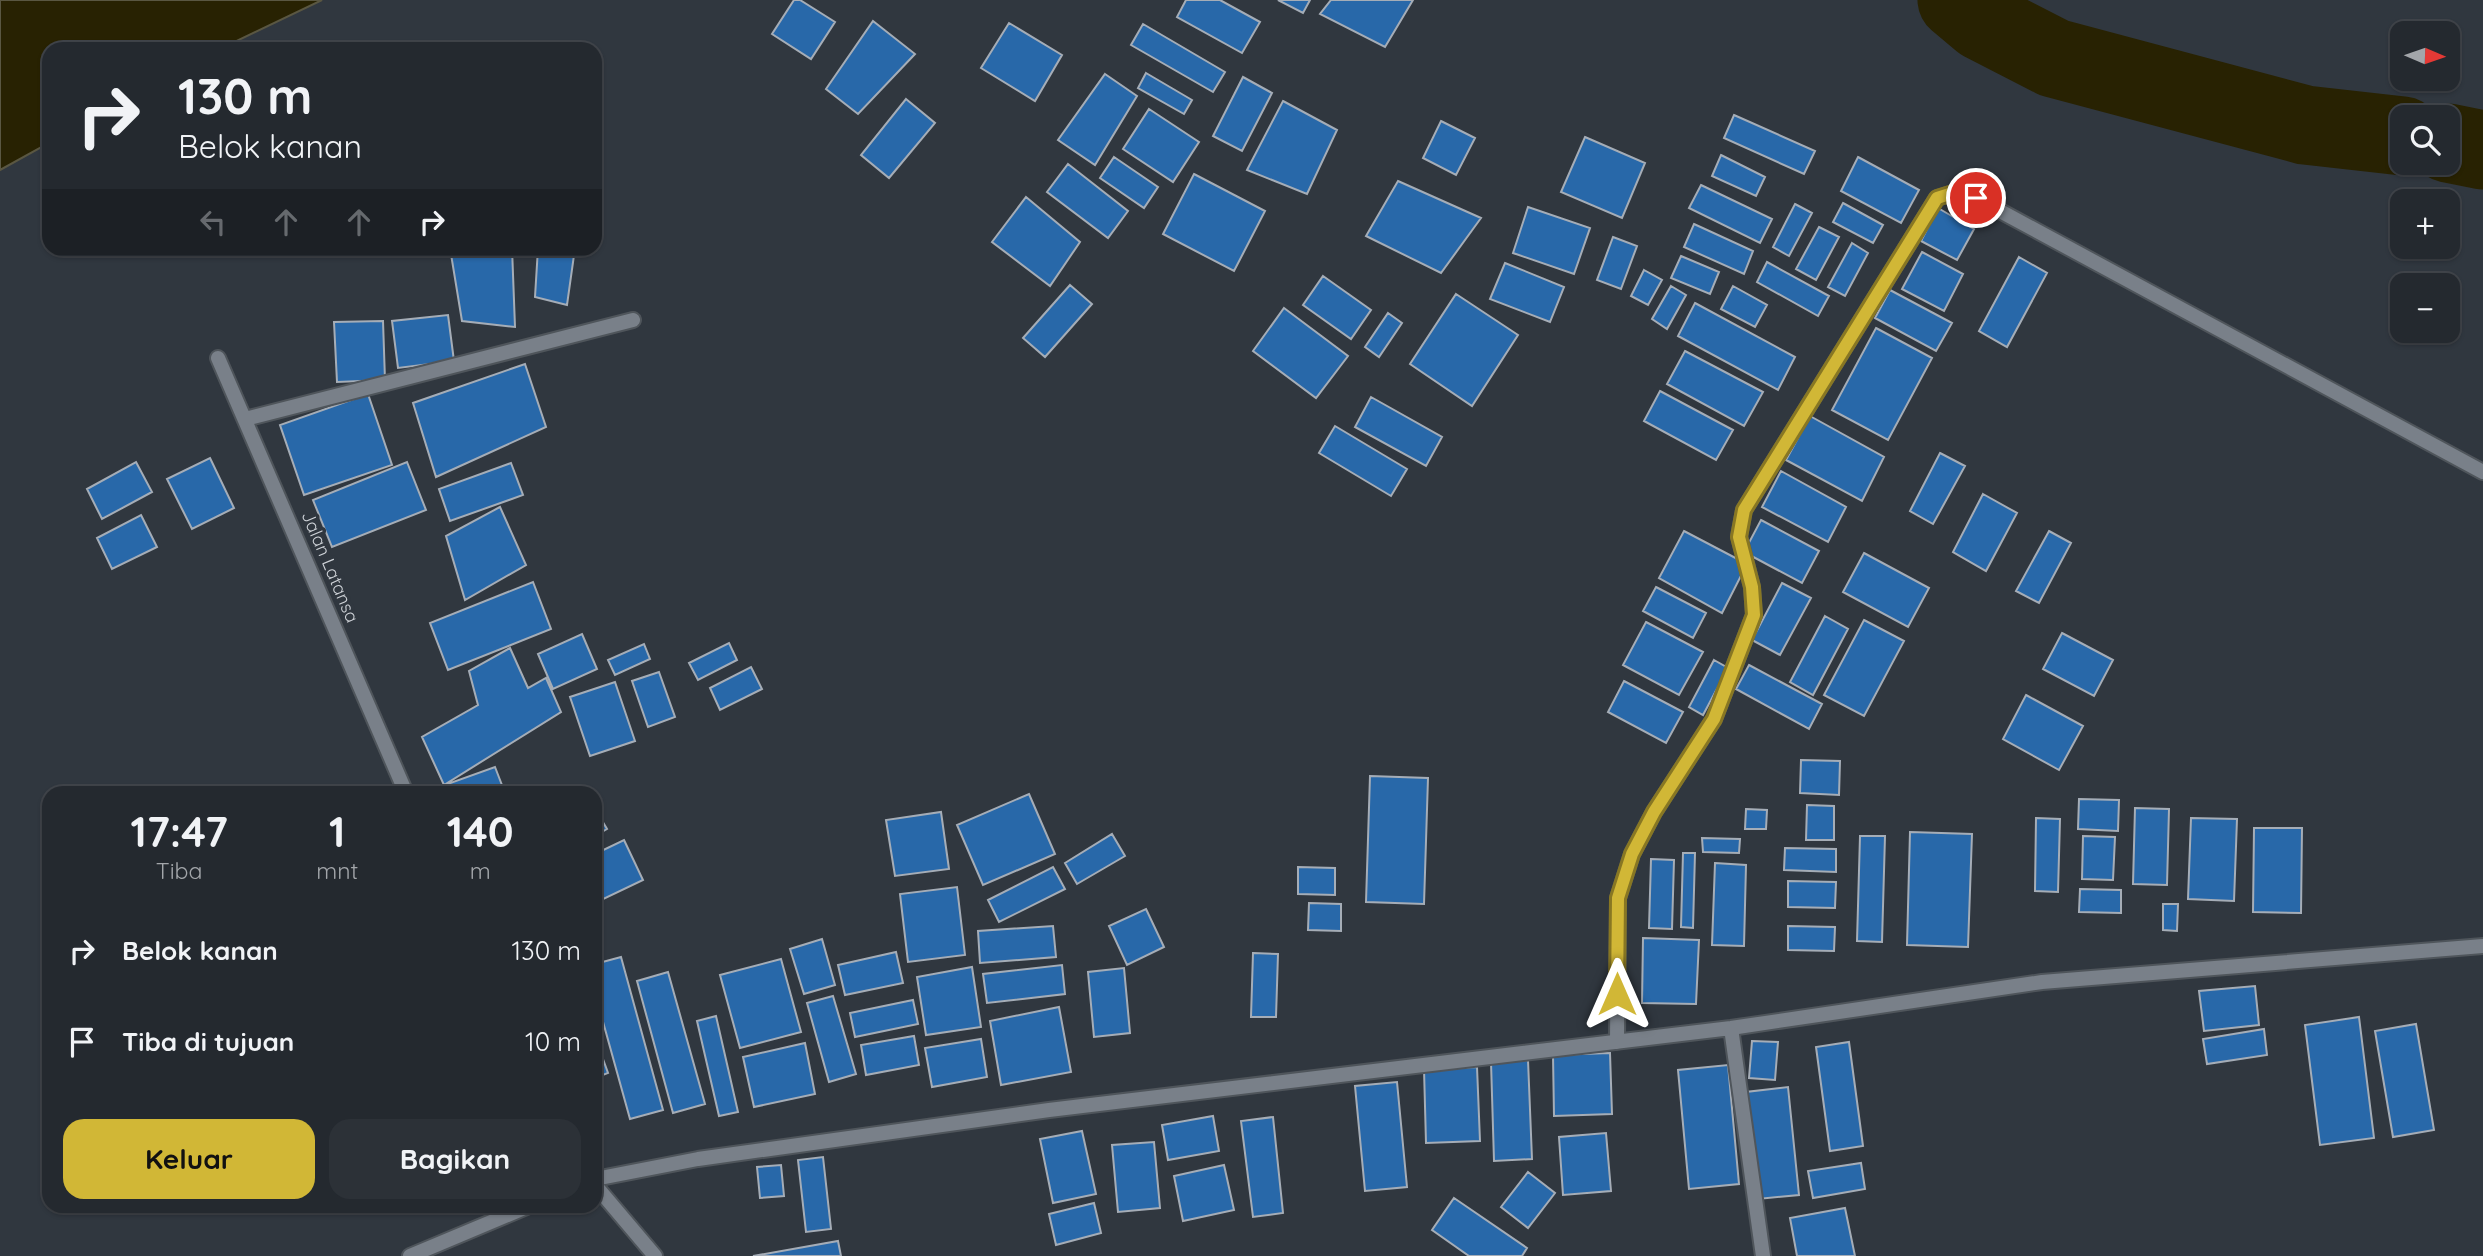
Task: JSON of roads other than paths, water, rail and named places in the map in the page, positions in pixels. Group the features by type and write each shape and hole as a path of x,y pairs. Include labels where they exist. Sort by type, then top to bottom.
{"street":[{"path":"1617,1042 1618,898 1632,854 1654,812 1714,719 1754,615 1752,587 1739,537 1744,510 1937,198 1959,191 1976,198 2483,472"},
{"path":"245,419 633,320"},
{"name":"Jalan Latansa","path":"218,358 403,786"},
{"path":"602,1178 698,1159 1049,1110 1731,1028 2042,982 2483,946"},
{"path":"1731,1028 1763,1256"},
{"path":"602,1193 655,1256"},
{"path":"410,1256 512,1213"}],"waterway":[{"path":"1957,0 1982,21 2054,58 2305,125 2390,135"},
{"path":"2460,145 2483,150"}]}
